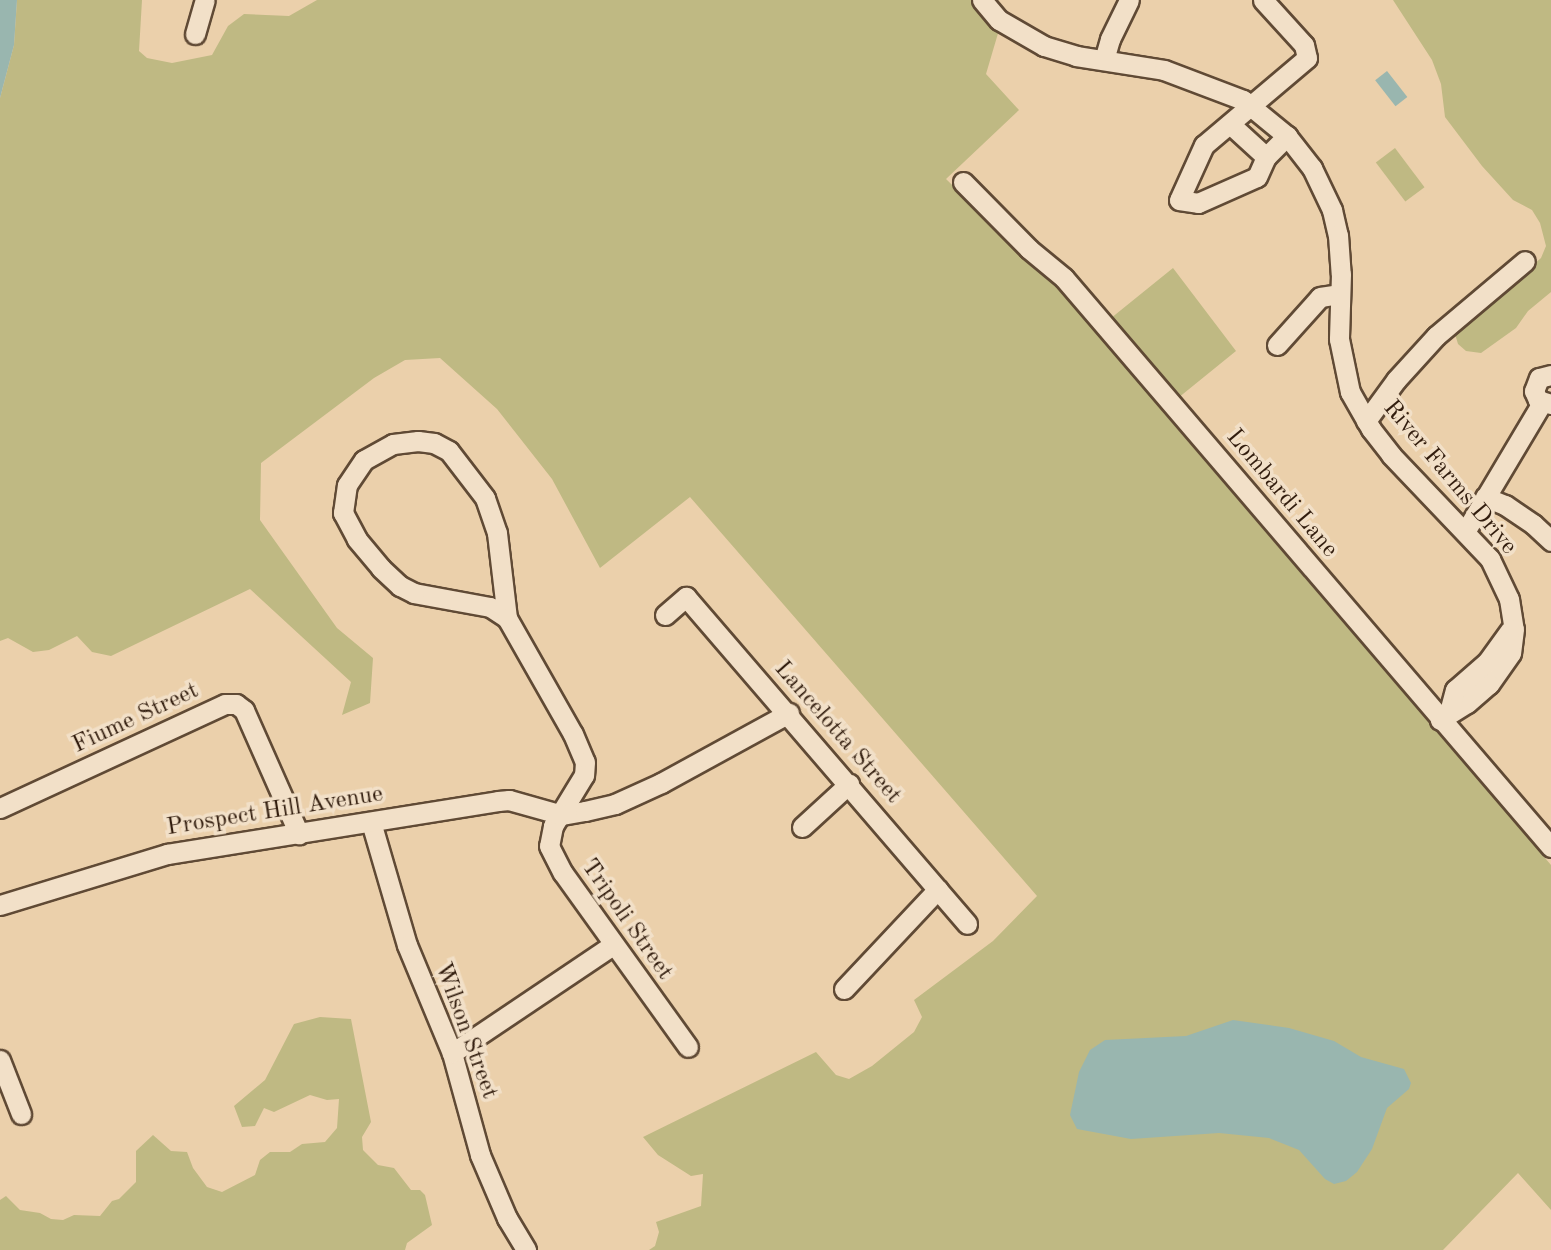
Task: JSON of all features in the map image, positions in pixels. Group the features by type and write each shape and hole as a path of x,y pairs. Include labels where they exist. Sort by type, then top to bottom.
{"street":[{"path":"195,34 205,0"},
{"name":"River Farms Drive","path":"982,0 999,20 1024,37 1060,52 1177,74 1223,90 1253,105 1287,136 1312,168 1332,210 1340,260 1342,362 1350,392 1366,421 1391,455 1490,559 1503,581 1514,643 1502,668 1467,703 1444,716"},
{"path":"1104,60 1110,39 1129,0"},
{"path":"1263,0 1304,45 1307,58 1204,145 1179,200 1198,203 1257,177 1266,157 1287,136"},
{"path":"1230,124 1266,157"},
{"name":"Lombardi Lane","path":"963,182 1029,249 1064,278 1444,716 1551,847"},
{"path":"1366,421 1396,380 1436,336 1525,261"},
{"path":"1277,345 1320,297 1339,294"},
{"path":"1465,533 1485,497 1547,403 1535,396 1534,386 1539,378 1551,375"},
{"path":"507,618 490,607 414,593 400,586 381,568 357,539 343,513 346,485 364,460 380,450 407,441 434,443 449,451 485,498 494,521 507,618 582,751 584,775 562,815"},
{"path":"1485,497 1505,505 1551,541"},
{"name":"Lancelotta Street","path":"665,615 686,597 789,713 967,924"},
{"name":"Fiume Street","path":"0,807 225,704 236,704 244,710 250,722 299,834"},
{"path":"562,815 615,804 644,791 789,713"},
{"path":"802,827 849,784"},
{"name":"Prospect Hill Avenue","path":"0,905 147,858 371,822 509,800 562,815"},
{"name":"Tripoli Street","path":"562,815 550,835 549,846 563,873 688,1047"},
{"name":"Wilson Street","path":"371,822 407,945 452,1053 480,1155 507,1218 526,1250"},
{"path":"844,989 938,889"},
{"path":"452,1053 613,945"},
{"path":"0,1060 21,1114"}],"shaded area":[{"path":"17,0 142,0 139,51 147,58 172,63 212,55 228,26 244,14 289,16 317,0 971,0 999,30 986,74 1019,110 946,179 1010,242 1060,282 1100,327 1173,268 1236,351 1162,411 1551,865 1551,1210 1518,1173 1443,1250 649,1250 655,1246 659,1232 656,1222 701,1206 703,1174 691,1176 658,1155 643,1137 816,1052 836,1075 849,1079 872,1066 914,1032 922,1017 914,1000 993,941 1037,896 690,497 600,568 552,479 497,409 440,358 405,360 374,378 261,463 260,520 337,628 373,658 370,703 342,715 351,682 250,589 111,656 92,652 77,636 49,650 33,652 8,638 0,641 0,98 14,45"},
{"path":"1393,0 1551,0 1551,292 1528,311 1516,328 1481,353 1466,351 1458,344 1455,334 1541,258 1546,246 1540,223 1532,210 1513,200 1482,166 1445,117 1441,84 1432,60"},
{"path":"1395,148 1424,187 1405,202 1376,162"},
{"path":"320,1017 351,1019 371,1122 362,1137 363,1150 378,1165 394,1168 411,1190 420,1190 425,1195 432,1225 407,1243 405,1250 0,1250 0,1200 6,1196 20,1210 40,1213 51,1219 63,1220 74,1215 100,1216 112,1201 119,1199 136,1182 136,1151 153,1135 171,1151 187,1152 193,1168 207,1187 222,1192 255,1175 260,1160 270,1152 290,1152 302,1144 325,1142 337,1128 339,1099 327,1100 310,1095 274,1112 264,1108 255,1126 242,1127 234,1106 265,1080 294,1024"}],"water":[{"path":"0,0 17,0 14,45 0,98"},
{"path":"1387,71 1407,97 1395,106 1375,80"},
{"path":"1233,1020 1289,1028 1334,1041 1361,1057 1404,1069 1411,1083 1409,1089 1387,1108 1372,1149 1357,1172 1346,1181 1334,1184 1325,1179 1299,1150 1269,1138 1219,1133 1131,1139 1077,1129 1070,1115 1079,1072 1090,1050 1105,1040 1186,1036"}]}
